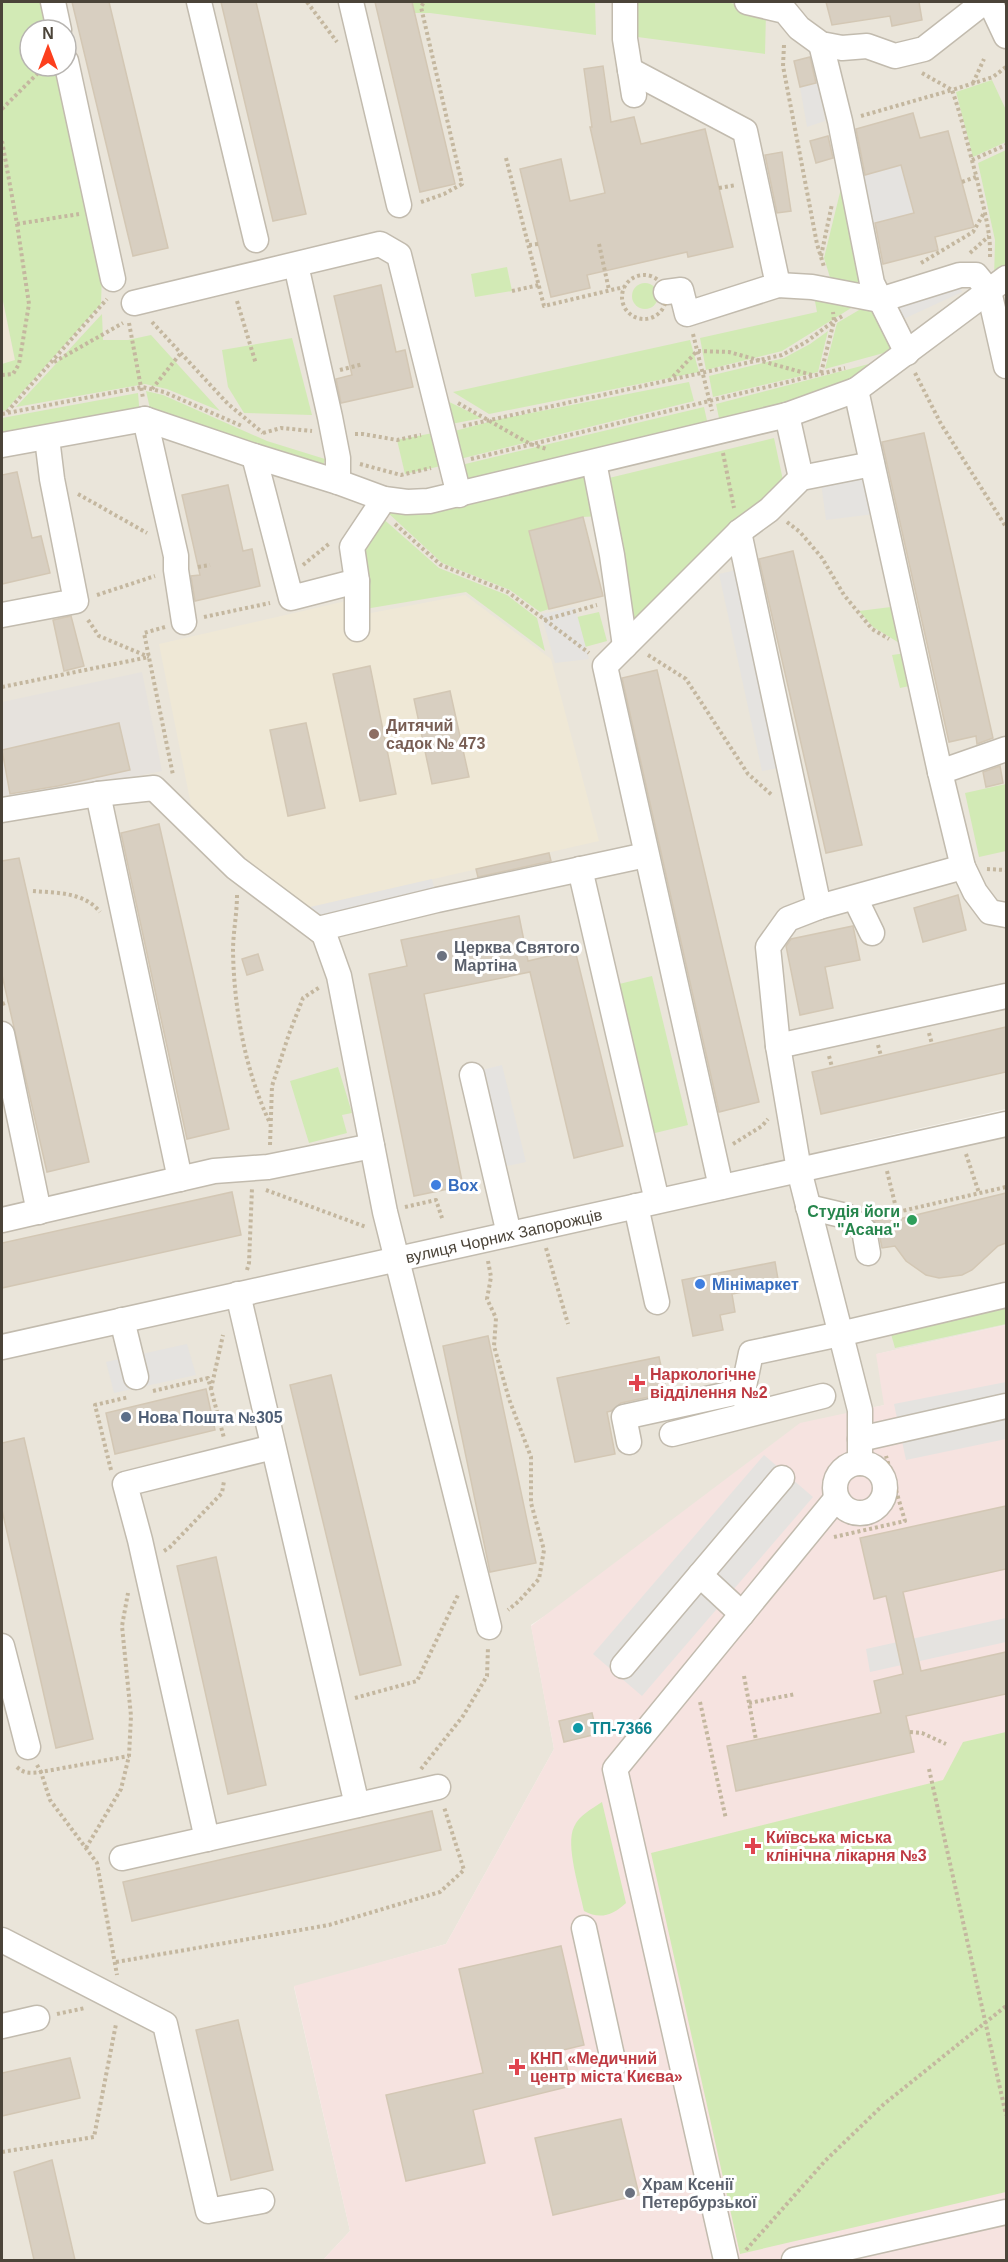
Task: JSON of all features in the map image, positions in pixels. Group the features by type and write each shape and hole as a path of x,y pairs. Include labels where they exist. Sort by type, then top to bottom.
{"street":[{"path":"53,2 56,18"},
{"path":"199,2 256,240"},
{"path":"351,2 399,205"},
{"path":"625,2 625,39 634,94"},
{"path":"747,2 784,6 799,28 822,44 843,48 867,46 895,56 924,49 984,2"},
{"path":"990,2 1006,36"},
{"path":"822,44 873,283 907,353"},
{"path":"630,70 745,131 778,285"},
{"path":"70,78 113,279"},
{"path":"134,303 380,244 399,255 459,495"},
{"path":"296,264 334,435 338,458 338,482"},
{"path":"666,292 681,290 687,314 778,285 831,290 880,300 960,275 976,275 998,285"},
{"path":"2,445 146,419 261,447 382,504 429,501 787,415 856,390 998,285"},
{"path":"998,285 1006,366"},
{"path":"856,390 963,867 975,892 990,912 1006,915"},
{"path":"787,415 801,478"},
{"path":"146,419 175,559 184,622"},
{"path":"2,615 76,601 52,479 47,438"},
{"path":"261,447 291,598 357,581"},
{"path":"594,462 618,599 632,652"},
{"path":"721,1187 605,666 632,652 739,532 769,510 801,478 872,464"},
{"path":"357,629 357,581 352,547 382,504"},
{"path":"739,532 819,907"},
{"path":"940,772 1004,752"},
{"path":"2,810 98,794 154,788 236,868 324,934 339,976 372,1146 379,1221 397,1259 488,1626"},
{"path":"98,794 180,1179"},
{"path":"318,930 437,900 646,855"},
{"path":"860,1451 884,1478 886,1486 881,1503 869,1512 861,1514 844,1508 837,1499 835,1481 839,1473 851,1464 860,1451 860,1410 799,1170 778,1046 768,947 788,919 819,907 963,867"},
{"path":"580,869 646,1204 657,1302"},
{"path":"855,898 872,933"},
{"path":"778,1046 1006,996"},
{"path":"2,1034 39,1212"},
{"path":"472,1075 509,1234"},
{"name":"вулиця Чорних Запорожців","path":"2,1347 1006,1124"},
{"path":"2,1220 214,1171 268,1167 372,1146"},
{"path":"808,1207 846,1216 864,1230 868,1253"},
{"path":"238,1294 357,1805"},
{"path":"749,1414 743,1390 751,1353 840,1335 1006,1295"},
{"path":"122,1320 142,1388"},
{"path":"629,1442 624,1417 743,1390"},
{"path":"672,1434 823,1396"},
{"path":"860,1451 1006,1406"},
{"path":"207,1839 125,1484 273,1447"},
{"path":"623,1666 782,1478"},
{"path":"735,2257 615,1769 837,1499"},
{"path":"700,1575 742,1614"},
{"path":"2,1646 10,1716 20,1755"},
{"path":"122,1858 438,1786"},
{"path":"584,1928 614,2065"},
{"path":"2,1940 165,2024 208,2211 262,2200"},
{"path":"2,2026 38,2018"},
{"path":"794,2260 1006,2212"}],"path":[{"path":"399,205 420,202 444,194 462,183 421,7 424,2"},
{"path":"784,6 783,66 817,244 831,290 834,321 821,373"},
{"path":"973,83 984,59"},
{"path":"840,121 993,77 1006,67"},
{"path":"2,109 33,78"},
{"path":"952,90 972,160 998,285"},
{"path":"2,141 29,304 20,364 13,374 2,375"},
{"path":"972,160 1006,145"},
{"path":"506,158 544,306 624,286"},
{"path":"962,182 976,177"},
{"path":"17,224 98,211"},
{"path":"919,265 926,258 973,232 984,212"},
{"path":"529,245 538,244"},
{"path":"599,244 609,290"},
{"path":"7,413 106,302 113,279"},
{"path":"231,280 256,364"},
{"path":"512,291 539,285"},
{"path":"134,303 228,404 263,433"},
{"path":"687,314 717,432 739,532"},
{"path":"51,364 128,320 146,419"},
{"path":"263,433 281,428 334,435 363,434 397,440 443,431 488,419 783,355 807,342 834,321"},
{"path":"669,381 697,351 729,352 813,375"},
{"path":"907,353 941,424 1006,527"},
{"path":"152,389 180,354"},
{"path":"433,389 530,444 551,450"},
{"path":"261,447 263,433"},
{"path":"52,479 175,559"},
{"path":"382,504 441,565 508,592 605,666"},
{"path":"769,510 800,532 822,558 844,595 872,629 913,651"},
{"path":"150,657 99,636 76,601 175,559"},
{"path":"181,814 144,633 291,598"},
{"path":"544,620 618,599"},
{"path":"632,652 650,655 686,679 748,774 800,818"},
{"path":"2,687 150,657"},
{"path":"236,868 237,904 233,950 242,1035 261,1103 271,1125"},
{"path":"33,891 73,894 96,907 108,923 126,924"},
{"path":"268,1167 272,1086 289,1034 303,998 339,976"},
{"path":"2,1004 8,1002"},
{"path":"714,1154 762,1126 786,1094"},
{"path":"964,1148 979,1193"},
{"path":"885,1165 897,1212"},
{"path":"249,1263 252,1185 379,1221 436,1200 443,1221"},
{"path":"853,1222 1006,1187"},
{"path":"544,1239 568,1324"},
{"path":"404,1794 463,1716 487,1676 488,1626 519,1601 539,1579 544,1550 531,1503 531,1457 509,1399 494,1346 496,1318 487,1299 491,1277 487,1251"},
{"path":"211,1390 224,1332"},
{"path":"86,1848 121,1789 129,1756 131,1716 122,1626 130,1586 146,1568 170,1548 222,1492 229,1459 208,1378 142,1388 95,1405 115,1486 125,1484"},
{"path":"833,1538 904,1521"},
{"path":"333,1704 417,1681 473,1564"},
{"path":"744,1676 756,1740"},
{"path":"697,1693 726,1819"},
{"path":"749,1703 796,1694"},
{"path":"910,1732 922,1733 946,1744"},
{"path":"20,1755 21,1771 30,1773 129,1756"},
{"path":"928,1769 1006,2115"},
{"path":"2,2152 94,2137 120,2001 116,1962 97,1863 50,1800 41,1772"},
{"path":"116,1962 329,1925 440,1892 464,1870 438,1786"},
{"path":"38,2018 120,2001"},
{"path":"735,2257 825,2162 884,2104 1006,2006"}],"shaded area":[{"path":"2,2 991,2 1006,34 1006,1109 850,1144 799,1170 2,1347"},
{"path":"819,82 825,121 807,127 800,87"},
{"path":"901,165 914,213 871,224 858,177"},
{"path":"956,274 962,292 897,322 896,295"},
{"path":"2,296 15,361 2,364"},
{"path":"868,468 874,514 826,520 820,475"},
{"path":"736,570 779,768 762,771 719,574"},
{"name":"Дитячий садок № 473","path":"465,595 551,659 599,841 302,909 192,810 159,644 346,601 350,617"},
{"path":"575,607 589,659 555,663 541,614"},
{"path":"142,672 162,771 2,803 2,702"},
{"path":"432,879 437,900 318,929 302,909"},
{"path":"502,1065 526,1162 502,1167 478,1071"},
{"path":"1006,1133 1006,1325 877,1354 885,1405 860,1410 531,1625 554,1749 446,1944 294,1987 350,2231 323,2260 2,2260 2,1353"},
{"name":"Київська міська клінічна лікарня №3","path":"1006,1325 1006,2260 323,2260 350,2231 294,1986 446,1944 554,1749 531,1626 800,1423 884,1405 876,1354"},
{"path":"187,1344 196,1375 114,1393 106,1362"},
{"path":"1006,1382 1006,1439 906,1460 894,1404"},
{"path":"764,1455 813,1497 642,1696 593,1654"},
{"path":"1006,1618 1006,1642 870,1672 866,1649"}],"green space":[{"path":"2,2 46,2 49,18 18,18 18,78 61,78 102,273 101,304 6,410 2,411 2,364 15,360 2,296"},
{"path":"412,2 595,2 596,35 430,13 415,13"},
{"path":"630,2 727,2 766,12 765,54 630,36"},
{"path":"992,80 1006,110 1006,142 973,157 956,92"},
{"path":"1006,150 1006,271 994,280 995,240 978,163"},
{"path":"844,176 874,295 833,287 824,258"},
{"path":"507,267 512,291 475,297 471,274"},
{"path":"645,283 654,287 658,296 654,305 645,309 636,305 632,296 636,287"},
{"path":"815,301 856,305 782,351 706,370 700,338 817,312"},
{"path":"871,303 879,305 891,351 825,369 837,323"},
{"path":"102,314 103,340 128,340 151,335 220,411 167,389 145,384 16,407"},
{"path":"828,331 818,372 713,397 709,376 784,358"},
{"path":"292,338 312,415 244,413 228,387 222,350"},
{"path":"690,340 699,372 489,414 453,392"},
{"path":"888,359 853,387 721,427 716,404"},
{"path":"689,382 694,401 456,460 447,433 500,419"},
{"path":"146,391 163,395 267,441 325,459 321,473 151,413"},
{"path":"138,393 140,417 2,434 2,418"},
{"path":"437,396 482,418 446,425"},
{"path":"704,407 709,430 462,491 457,466"},
{"path":"433,433 441,466 405,474 397,440"},
{"path":"774,438 784,485 629,629 609,478"},
{"path":"590,470 600,516 583,517 529,531 549,609 540,612 510,590 442,563 386,511"},
{"path":"380,516 439,568 507,595 537,618 545,651 466,592 365,609 357,548"},
{"path":"899,606 901,644 873,627 859,611"},
{"path":"599,612 607,641 585,647 577,617"},
{"path":"906,653 914,685 900,688 892,655"},
{"path":"1006,784 1006,851 979,857 965,793"},
{"path":"652,976 688,1125 651,1134 615,985"},
{"path":"338,1067 352,1113 342,1115 347,1133 309,1143 290,1081"},
{"path":"1006,1300 1006,1324 895,1348 889,1327"},
{"path":"1006,1732 1006,2192 740,2254 651,1853 943,1780 963,1742"},
{"path":"602,1802 626,1903 616,1911 601,1916 584,1911 571,1844 576,1823"}],"building":[{"path":"72,2 109,2 168,248 133,256 78,27 78,18 76,18"},
{"path":"221,2 256,2 306,214 273,221"},
{"path":"375,2 412,2 455,184 420,192"},
{"path":"826,2 919,2 922,20 892,26 890,16 832,25"},
{"path":"810,57 816,83 800,87 794,61"},
{"path":"603,66 611,122 634,117 641,144 705,129 733,247 688,257 687,252 587,275 590,288 551,297 520,169 561,159 570,201 605,193 590,127 592,127 584,69"},
{"path":"913,113 920,138 948,131 974,227 935,237 938,250 883,264 875,223 914,213 901,165 865,175 856,129"},
{"path":"828,136 833,158 816,163 810,141"},
{"path":"782,152 791,211 777,213 765,155"},
{"path":"381,285 396,352 405,350 413,387 341,403 336,379 352,375 334,296"},
{"path":"924,433 993,738 977,744 976,736 949,742 882,442"},
{"path":"17,472 32,538 41,536 50,573 2,584 2,475"},
{"path":"228,485 243,551 252,549 260,586 195,601 191,576 200,575 182,495"},
{"path":"583,517 603,596 549,609 529,531"},
{"path":"793,551 862,845 826,853 759,559"},
{"path":"71,616 84,666 64,671 53,620"},
{"path":"370,666 396,794 360,801 333,674"},
{"path":"657,670 759,1102 719,1112 622,678"},
{"path":"450,691 469,777 432,784 414,699"},
{"path":"119,723 130,770 10,794 2,750"},
{"path":"306,723 325,808 288,816 270,730"},
{"path":"1000,766 1003,783 986,787 983,772"},
{"path":"159,824 229,1129 187,1139 121,833"},
{"path":"549,853 551,861 478,877 476,869"},
{"path":"19,858 89,1162 47,1172 2,975 2,861"},
{"path":"958,895 966,930 923,942 914,908"},
{"path":"519,916 528,961 575,950 623,1146 574,1158 530,972 424,994 463,1186 414,1196 369,974 407,966 401,940"},
{"path":"853,926 860,960 825,967 833,1008 800,1015 786,946 791,939"},
{"path":"258,954 263,970 247,975 242,959"},
{"path":"1006,1027 1006,1072 821,1114 812,1072"},
{"path":"232,1192 241,1235 2,1288 2,1243"},
{"path":"1006,1193 1006,1243 998,1246 972,1270 962,1275 939,1278 926,1275 906,1261 895,1246 882,1248 878,1228 874,1221 890,1218 891,1221"},
{"path":"775,1262 779,1285 732,1294 735,1312 720,1315 723,1330 693,1336 682,1280"},
{"path":"488,1336 536,1563 490,1572 443,1346"},
{"path":"659,1357 667,1393 621,1403 607,1412 615,1454 575,1462 557,1378"},
{"path":"331,1375 401,1665 360,1675 290,1385"},
{"path":"206,1389 215,1430 115,1454 106,1413"},
{"path":"24,1438 93,1739 56,1748 2,1510 2,1443"},
{"path":"1006,1506 1006,1569 903,1592 921,1671 1006,1652 1006,1694 906,1716 914,1752 736,1791 727,1746 881,1713 874,1681 903,1674 886,1596 874,1599 860,1538"},
{"path":"216,1557 266,1785 228,1794 177,1566"},
{"name":"ТП-7366","path":"592,1713 597,1734 564,1742 559,1721"},
{"path":"432,1811 441,1850 132,1921 123,1882"},
{"path":"561,1946 584,2045 563,2050 571,2086 473,2110 485,2163 406,2181 386,2095 483,2073 459,1969"},
{"path":"238,2020 273,2170 231,2180 196,2030"},
{"path":"70,2058 80,2098 2,2116 2,2073"},
{"path":"621,2119 639,2195 553,2215 535,2138"},
{"path":"52,2160 75,2260 34,2260 14,2172"}],"place":[{"name":"Дитячий садок № 473","path":"374,734"},
{"name":"Церква Святого Мартіна","path":"442,956"},
{"name":"Box","path":"436,1185"},
{"name":"Студія йоги \"Асана\"","path":"912,1220"},
{"name":"Мінімаркет","path":"700,1284"},
{"name":"Наркологічне відділення №2","path":"637,1383"},
{"name":"Нова Пошта №305","path":"126,1417"},
{"name":"ТП-7366","path":"578,1728"},
{"name":"Київська міська клінічна лікарня №3","path":"753,1846"},
{"name":"КНП «Медичний центр міста Києва»","path":"517,2067"},
{"name":"Храм Ксенії Петербурзької","path":"630,2193"}]}
